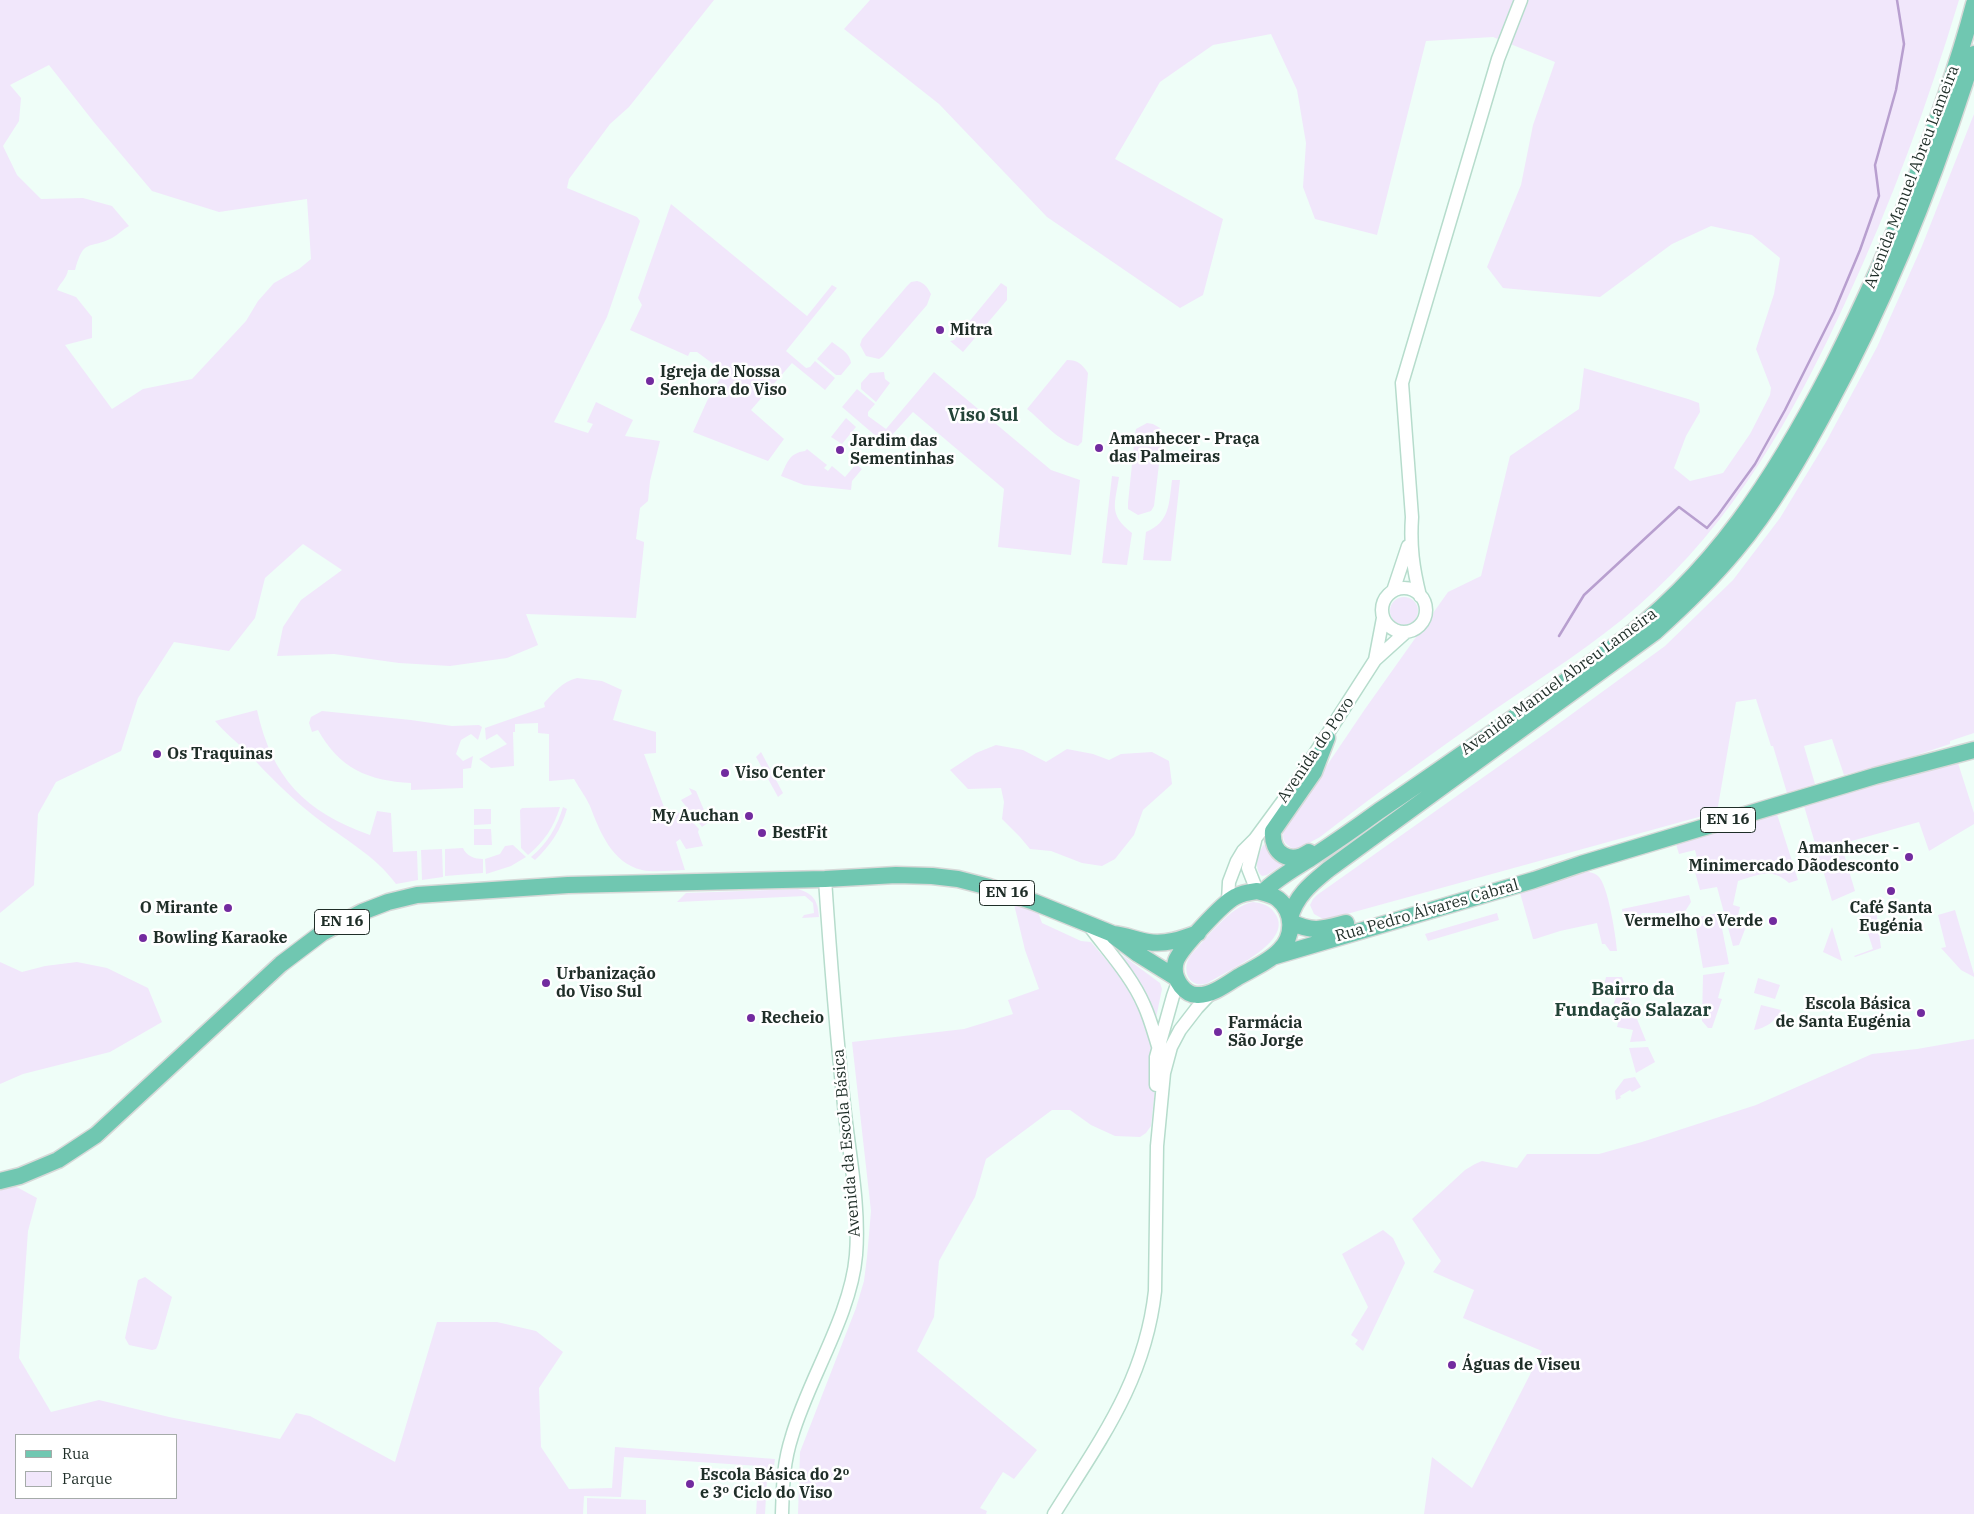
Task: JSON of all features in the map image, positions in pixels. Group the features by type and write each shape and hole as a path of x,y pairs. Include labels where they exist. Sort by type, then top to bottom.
{"main road":[{"name":"Avenida Manuel Abreu Lameira","path":"1260,892 1384,808 1615,646 1648,619 1703,566 1748,511 1809,412 1877,274 1896,230 1946,97 1974,4"},
{"name":"Avenida Manuel Abreu Lameira","path":"1290,920 1292,909 1300,895 1329,869 1655,632 1687,603 1735,551 1777,494 1862,342 1925,196 1974,54"},
{"path":"1327,738 1314,772 1273,831 1273,839 1281,854 1290,858 1298,858 1351,824 1384,808"},
{"name":"Rua Pedro Álvares Cabral","path":"1875,776 1974,740"},
{"name":"Rua Pedro Álvares Cabral","path":"1272,957 1534,880 1581,864 1875,776 1974,750"},
{"name":"Rua Pedro Álvares Cabral","path":"1290,920 1303,928 1317,930 1531,874 1581,864"},
{"name":"EN 16","path":"0,1181 20,1176 58,1160 93,1137 281,964 322,933 366,910 416,895 568,885 825,879 896,875 958,879 1016,896 1113,934 1158,943 1182,939 1198,933"},
{"path":"1260,892 1280,901 1290,920"},
{"name":"EN 16","path":"1177,979 1174,966 1177,957 1228,901 1241,894 1260,892"},
{"name":"EN 16","path":"1113,934 1119,941 1177,979 1185,990 1200,995 1212,992 1272,957 1286,942 1290,920"}],"street":[{"name":"Avenida do Povo","path":"1228,901 1229,882 1237,861 1255,839 1327,738 1375,660 1406,632 1418,627 1422,622 1426,608 1420,596 1412,568 1410,539 1412,518 1402,383 1498,59 1521,0"},
{"name":"Avenida do Povo","path":"1375,660 1383,618 1383,603 1393,591 1410,539"},
{"path":"1393,591 1405,588 1420,596"},
{"path":"1383,618 1390,627 1406,632"},
{"name":"Avenida do Povo","path":"1255,839 1248,868 1260,892"},
{"name":"Avenida da Escola Básica","path":"782,1514 783,1469 792,1434 849,1291 856,1256 856,1221 852,1172 834,1005 825,879"},
{"path":"1088,923 1117,961 1144,1004 1158,1046"},
{"path":"1160,1130 1156,1057 1177,979"},
{"path":"1054,1514 1117,1413 1129,1388 1146,1340 1155,1291 1157,1146 1164,1073 1171,1046 1197,1008 1212,992"}],"green space":[{"path":"0,0 714,0 629,107 610,124 569,179 567,188 637,217 640,221 607,317 554,422 588,433 593,424 587,422 596,402 633,420 625,436 660,441 650,481 648,501 640,508 636,539 644,542 644,544 636,618 526,614 538,645 507,658 450,666 399,663 334,654 277,656 283,627 301,600 342,570 303,544 265,578 255,618 229,651 174,642 138,698 121,751 56,782 38,814 34,885 0,913","holes":["49,65 152,191 219,212 307,199 311,259 299,269 274,283 258,301 246,321 192,379 143,389 112,409 65,345 92,338 92,317 76,297 57,290 68,270 75,270 81,253 88,246 112,238 129,226 112,206 83,198 41,199 17,175 3,146 19,121 21,98 10,85"]},
{"path":"870,0 1959,0 1935,77 1908,153 1863,264 1826,344 1782,426 1758,465 1704,539 1673,573 1638,606 1605,633 1430,755 1320,837 1296,850 1285,842 1283,837 1284,829 1365,709 1448,592 1481,576 1510,456 1579,409 1584,368 1699,403 1700,412 1686,436 1674,468 1690,481 1723,473 1750,434 1770,395 1771,388 1756,349 1774,294 1780,258 1752,235 1711,226 1672,244 1600,297 1503,288 1487,267 1521,185 1533,125 1555,62 1493,37 1426,41 1377,235 1315,219 1303,187 1306,143 1297,90 1271,34 1213,45 1160,82 1115,159 1223,219 1203,295 1180,308 1047,217 939,104 844,29"},
{"path":"1974,114 1974,733 1950,741 1950,744 1899,761 1844,775 1832,739 1804,746 1815,784 1787,793 1756,699 1736,702 1717,812 1325,920 1314,914 1310,905 1317,895 1665,646 1733,580 1780,518 1826,442 1877,347 1922,246"},
{"path":"671,204 807,316 832,285 837,288 786,351 806,368 810,367 815,361 835,378 825,390 792,363 751,410 784,439 768,461 693,432 707,401 724,372 697,352 690,352 688,356 630,330 642,305 638,298"},
{"path":"917,281 926,286 931,294 927,305 883,356 879,359 866,356 860,345 862,339 907,286 911,282"},
{"path":"1001,283 1007,287 1007,300 963,352 950,341 954,340"},
{"path":"832,342 844,351 850,359 851,363 841,375 836,375 817,359"},
{"path":"1067,360 1079,363 1088,373 1082,442 1078,446 1057,436 1027,409"},
{"path":"884,372 885,379 890,383 876,402 861,389 861,383 870,373"},
{"path":"934,372 1051,470 1080,480 1071,555 998,547 1004,489 913,412 892,435 877,437 842,407 857,389 875,404 868,412 868,416 886,429"},
{"path":"846,418 856,427 842,444 831,437"},
{"path":"1147,423 1160,428 1162,439 1154,506 1151,511 1138,515 1128,509 1128,503 1136,429"},
{"path":"807,449 827,465 824,468 828,471 832,466 845,477 856,464 862,469 852,481 851,490 804,485 781,476 792,456"},
{"path":"1112,476 1119,477 1115,502 1116,514 1124,526 1132,533 1127,565 1102,563"},
{"path":"1172,480 1180,480 1171,561 1143,560 1146,532 1160,523 1167,511"},
{"path":"1404,597 1414,601 1418,611 1414,621 1404,625 1394,621 1390,611 1394,601"},
{"path":"577,678 602,681 622,690 613,720 656,732 656,753 644,754 667,815 683,812 699,829 698,832 703,846 686,849 680,839 676,842 685,870 642,870 623,861 615,854 603,836 588,803 574,779 549,781 549,734 538,733 538,723 515,724 515,732 513,732 514,766 491,768 479,759 507,744 497,734 486,740 485,728 545,707 544,703 559,688"},
{"path":"257,710 263,734 272,755 282,773 295,789 327,815 347,826 370,835 377,811 391,813 393,852 417,851 418,880 396,884 378,864 297,801 215,721"},
{"path":"322,711 452,726 479,725 482,727 478,740 471,734 461,740 456,754 463,761 473,756 471,768 463,769 463,788 411,790 411,783 381,779 356,770 345,763 326,743 318,730 312,732 309,723 311,717"},
{"path":"996,745 1023,750 1046,762 1067,749 1093,754 1109,760 1121,754 1152,752 1169,761 1172,784 1143,810 1134,835 1115,859 1102,866 1082,863 1051,851 1030,849 1002,819 1004,802 1001,788 968,789 950,770 976,753"},
{"path":"761,752 783,793 778,797 756,757"},
{"path":"1957,760 1974,813 1974,824 1929,851 1919,822 1841,844 1855,891 1832,901 1804,806"},
{"path":"689,788 696,791 709,822 702,827 681,800 692,794"},
{"path":"560,807 548,834 528,855 521,848 520,810 522,808"},
{"path":"563,807 567,809 558,831 535,860 531,857 551,835"},
{"path":"474,809 491,809 491,824 474,825"},
{"path":"1777,814 1798,880 1789,883 1776,875 1765,874 1738,881 1733,905 1740,907 1737,920 1747,924 1739,945 1733,946 1717,887 1700,890 1695,872 1700,870 1695,850 1679,854 1676,844"},
{"path":"474,829 491,829 492,845 474,845"},
{"path":"1264,844 1270,855 1282,865 1267,875 1262,876 1257,865 1258,856"},
{"path":"513,845 526,857 511,866 486,874 485,859 500,854 505,846"},
{"path":"463,848 471,856 483,859 483,873 445,876 445,849"},
{"path":"442,849 443,877 422,880 421,850"},
{"path":"1583,871 1595,874 1602,881 1611,911 1617,951 1610,951 1605,944 1602,944 1597,923 1533,939 1520,893"},
{"path":"798,889 808,893 814,899 818,907 819,917 802,918 804,915 814,913 813,903 805,896 677,902 686,893"},
{"path":"1689,895 1691,902 1684,913 1642,913 1638,917 1624,919 1622,909"},
{"path":"1253,902 1266,905 1276,915 1279,925 1275,936 1267,946 1242,964 1208,983 1196,984 1188,977 1187,973 1187,961 1190,956 1227,916 1244,905"},
{"path":"1014,904 1038,912 1042,923 1081,941 1091,942 1127,984 1143,1015 1151,1045 1155,1090 1151,1126 1140,1137 1115,1136 1091,1125 1070,1110 1052,1110 986,1159 975,1197 939,1261 934,1317 917,1351 1037,1450 1014,1479 1003,1472 980,1508 987,1511 986,1514 798,1514 800,1452 856,1308 864,1281 867,1257 871,1211 852,1042 964,1029 1013,1014 1008,1000 1039,989 1025,950"},
{"path":"1869,907 1876,909 1881,948 1855,957 1873,949 1860,909"},
{"path":"1955,910 1974,977 1961,970 1941,948 1946,947 1938,915"},
{"path":"1497,913 1499,920 1428,941 1425,934"},
{"path":"1719,913 1729,964 1703,968 1694,918"},
{"path":"1832,927 1842,961 1823,952"},
{"path":"1118,952 1160,983 1162,989 1156,1018 1148,997"},
{"path":"0,962 22,972 45,966 77,962 107,968 148,988 162,1022 110,1052 23,1074 0,1084"},
{"path":"1725,972 1718,998 1722,999 1712,1028 1708,1028 1702,1021 1703,975"},
{"path":"1606,977 1622,977 1633,1008 1613,1006 1617,994 1603,990"},
{"path":"1758,978 1780,985 1775,999 1754,993"},
{"path":"1761,1005 1781,1010 1770,1023 1754,1030"},
{"path":"1620,1014 1635,1014 1646,1041 1630,1042 1633,1030 1617,1027"},
{"path":"1974,1039 1974,1514 1424,1514 1432,1457 1472,1488 1542,1351 1463,1318 1474,1290 1433,1272 1441,1261 1412,1219 1465,1170 1482,1161 1517,1168 1527,1154 1599,1154 1756,1105 1872,1054 1917,1049"},
{"path":"1648,1047 1655,1062 1636,1073 1629,1048"},
{"path":"1635,1077 1641,1087 1632,1092 1630,1090 1616,1100 1615,1091 1624,1079"},
{"path":"0,1178 37,1198 28,1231 19,1358 51,1412 99,1400 169,1417 280,1439 296,1413 310,1416 395,1462 437,1322 497,1322 536,1331 563,1352 539,1388 541,1447 569,1489 612,1488 615,1447 775,1459 772,1480 767,1480 765,1514 756,1514 759,1466 624,1457 621,1497 584,1496 583,1514 0,1514"},
{"path":"1383,1230 1393,1238 1405,1263 1363,1351 1355,1344 1358,1340 1351,1335 1368,1307 1342,1254"},
{"path":"145,1277 172,1297 158,1345 156,1349 152,1350 129,1345 125,1338 138,1280"},
{"path":"587,1498 646,1500 646,1514 587,1514"}],"waterway":[{"path":"1559,636 1584,595 1679,507 1707,528 1755,464 1785,410 1834,312 1860,250 1879,196 1875,165 1896,90 1904,44 1897,0"}],"place":[{"name":"Mitra","path":"940,330"},
{"name":"Igreja de Nossa Senhora do Viso","path":"650,381"},
{"name":"Amanhecer - Praça das Palmeiras","path":"1099,448"},
{"name":"Jardim das Sementinhas","path":"840,450"},
{"name":"Os Traquinas","path":"157,754"},
{"name":"Viso Center","path":"725,773"},
{"name":"My Auchan","path":"749,816"},
{"name":"BestFit","path":"762,833"},
{"name":"Amanhecer - Minimercado Dãodesconto","path":"1909,857"},
{"name":"Café Santa Eugénia","path":"1891,891"},
{"name":"O Mirante","path":"228,908"},
{"name":"Vermelho e Verde","path":"1773,921"},
{"name":"Bowling Karaoke","path":"143,938"},
{"name":"Urbanização do Viso Sul","path":"546,983"},
{"name":"Escola Básica de Santa Eugénia","path":"1921,1013"},
{"name":"Recheio","path":"751,1018"},
{"name":"Farmácia São Jorge","path":"1218,1032"},
{"name":"Águas de Viseu","path":"1452,1365"},
{"name":"Escola Básica do 2º e 3º Ciclo do Viso","path":"690,1484"}],"district":[{"name":"Viso Sul","path":"983,416"},
{"name":"Bairro da Fundação Salazar","path":"1633,1000"}]}
